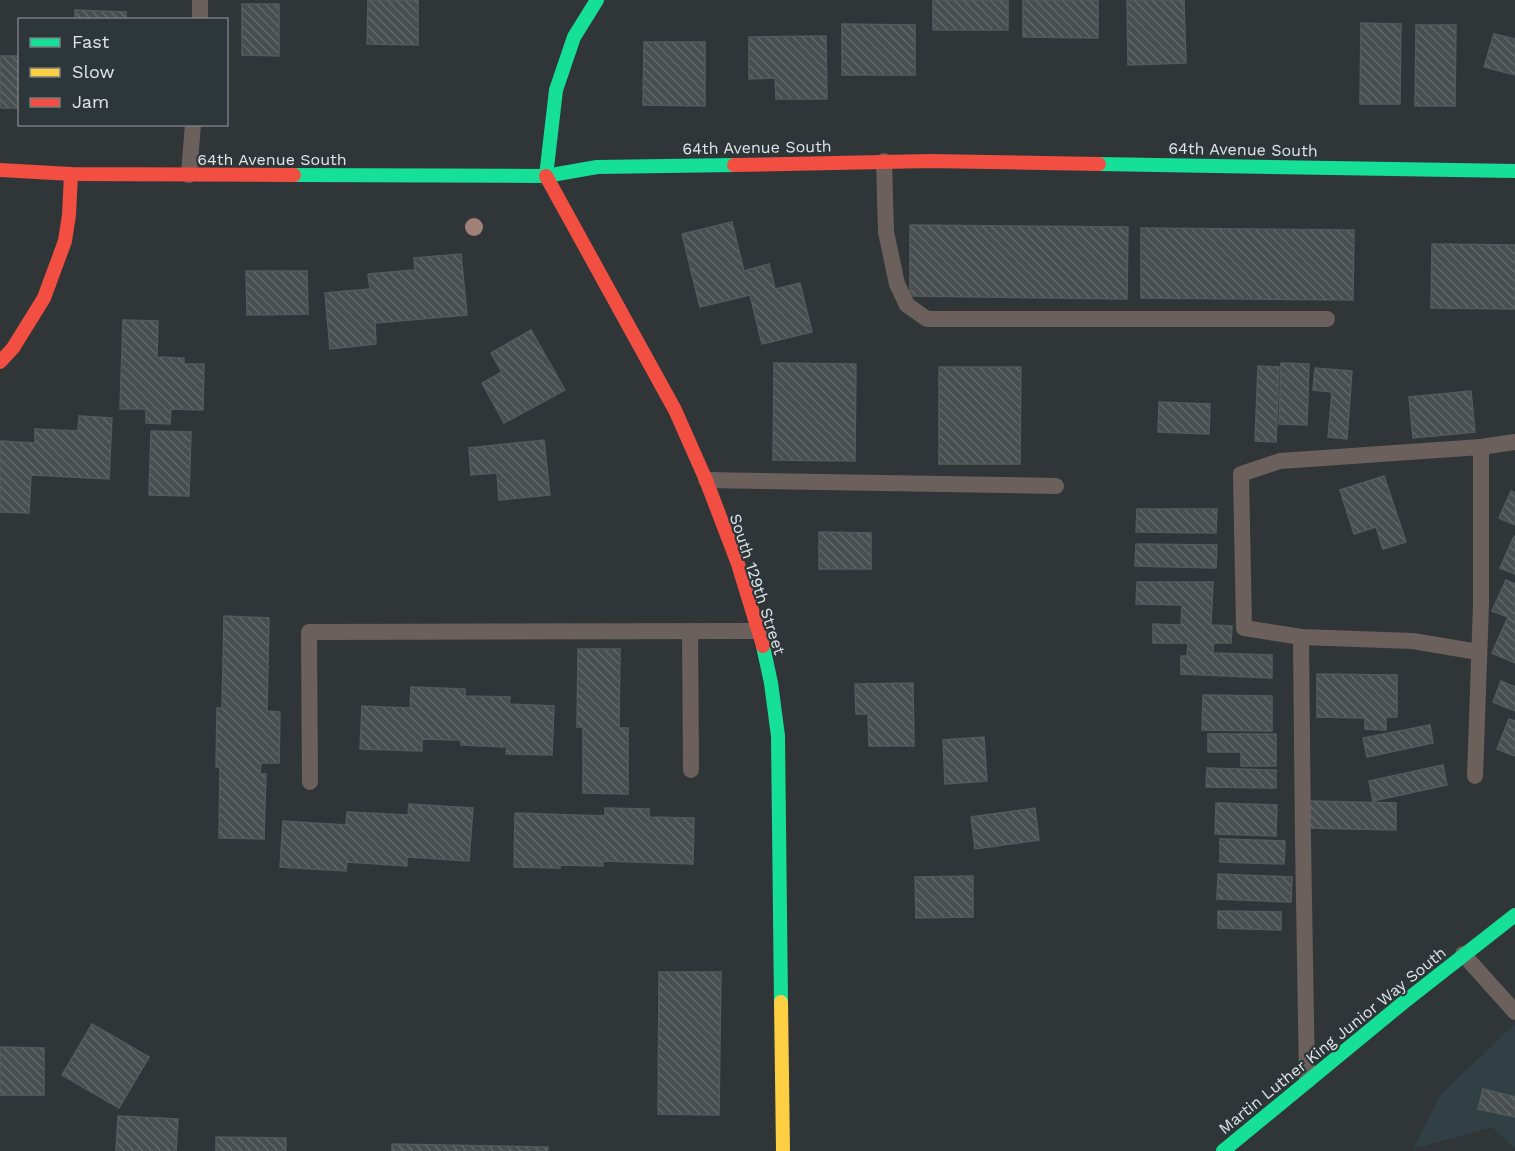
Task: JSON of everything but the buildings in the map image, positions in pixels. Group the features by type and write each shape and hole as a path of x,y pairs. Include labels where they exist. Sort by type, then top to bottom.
{"street":[{"path":"546,176 556,90 574,37 597,0"},
{"name":"64th Avenue South","path":"0,170 71,174 546,176 597,167 930,161 1515,171"},
{"path":"0,362 13,348 44,298 65,241 71,174"},
{"name":"South 129th Street","path":"546,176 675,410 706,480 738,564 759,631 771,683 778,736 783,1151"},
{"name":"Martin Luther King Junior Way South","path":"1463,954 1496,912"},
{"name":"Martin Luther King Junior Way South","path":"1223,1151 1463,954 1515,915"}],"lane":[{"path":"200,18 201,0"},
{"path":"189,175 193,126"},
{"path":"884,161 886,232 897,284 907,305 927,319 1328,319"},
{"path":"1478,652 1413,641 1301,638 1245,628 1241,474 1280,461 1481,447 1515,442"},
{"path":"1475,776 1480,604 1481,447"},
{"path":"706,480 1056,486"},
{"path":"690,631 691,770"},
{"path":"310,782 309,632 759,631"},
{"path":"1301,638 1307,1081"},
{"path":"1463,954 1515,1012"}],"shaded area":[{"path":"1515,1024 1515,1149 1492,1127 1413,1149 1441,1094"}],"traffic: fast":[{"path":"546,176 556,90 574,37 597,0"},
{"path":"1099,164 1515,171"},
{"path":"294,175 546,176 597,167 734,165"},
{"path":"763,646 771,683 778,736 781,1002"},
{"path":"1223,1151 1404,1002 1515,915"}],"traffic: slow":[{"path":"781,1002 783,1151"}],"traffic: jam":[{"path":"734,165 930,161 1099,164"},
{"path":"0,170 71,174 294,175"},
{"path":"0,362 13,348 44,298 65,241 71,174"},
{"path":"546,176 675,410 706,480 738,564 763,646"}]}
